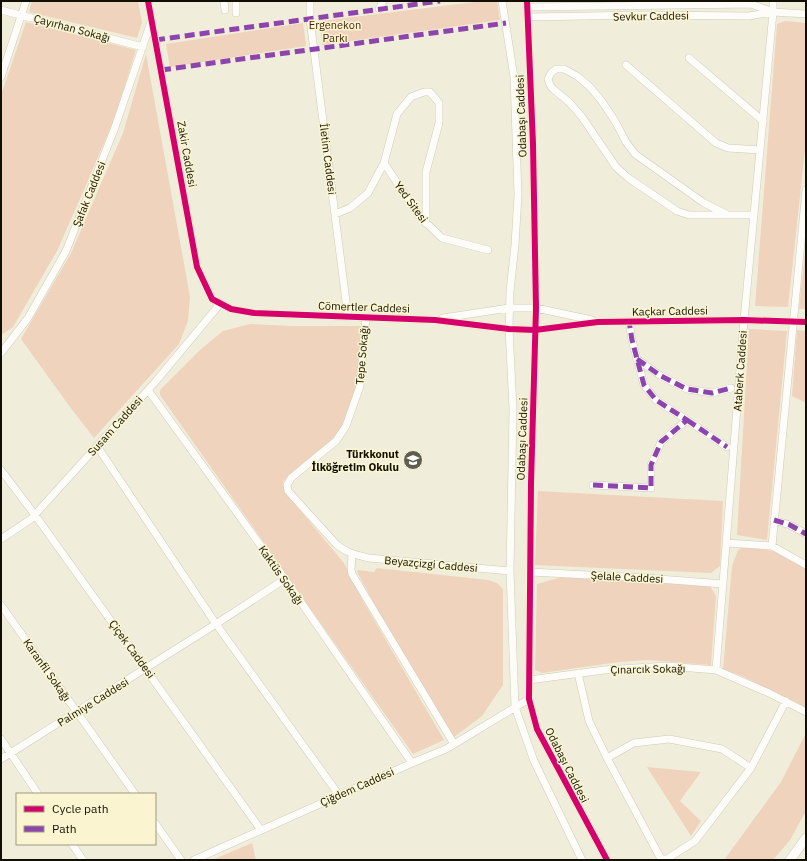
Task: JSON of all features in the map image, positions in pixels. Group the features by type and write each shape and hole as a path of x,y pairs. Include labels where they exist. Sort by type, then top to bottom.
{"street":[{"path":"1,77 26,1"},
{"name":"Zakir Caddesi","path":"148,1 197,267 212,299 220,304"},
{"path":"224,1 225,10"},
{"path":"236,1 236,12"},
{"name":"İletim Caddesi","path":"310,1 310,19 348,317"},
{"path":"379,10 383,1"},
{"name":"Odabaşı Caddesi","path":"502,1 514,77 518,195 509,308 513,408 510,571 515,707 534,761 582,860"},
{"name":"Ataberk Caddesi","path":"716,670 744,320 773,1"},
{"name":"Odabaşı Caddesi","path":"527,4 533,144 536,308 531,483 529,699 537,729 607,860"},
{"name":"Sevkur Caddesi","path":"527,4 751,4 773,12"},
{"name":"Çayırhan Sokağı","path":"1,10 143,47"},
{"name":"Sevkur Caddesi","path":"528,17 644,15 749,16 773,12 806,14"},
{"name":"Şafak Caddesi","path":"1,353 28,318 66,251 114,130 151,22"},
{"path":"689,58 763,120"},
{"path":"626,65 716,143 728,148 760,150"},
{"path":"726,214 704,203 635,154 626,142 615,121 601,100 589,86 564,69 556,69 551,73 548,79 550,85 569,102 582,117 616,167 627,177 677,211 689,215 754,215"},
{"path":"335,214 350,208 368,193 384,163 397,114 411,97 424,92 430,92 439,103 438,123 426,172 426,223"},
{"name":"Yed Sitesi","path":"384,163 420,218 442,238 488,250"},
{"path":"772,546 792,322 806,190"},
{"name":"Cömertler Caddesi","path":"220,304 231,309 254,313 435,320 509,329 535,330"},
{"name":"Susam Caddesi","path":"1,539 35,515 148,390 220,304"},
{"name":"Cömertler Caddesi","path":"435,320 509,308 536,308"},
{"name":"Kaçkar Caddesi","path":"536,308 598,322"},
{"name":"Tepe Sokağı","path":"352,554 343,550 337,545 288,491 287,485 291,478 336,441 346,426 360,386 366,317"},
{"name":"Kaçkar Caddesi","path":"535,330 598,322 629,321 744,320 806,322"},
{"path":"629,321 632,340 644,385 656,400 727,447"},
{"path":"637,359 661,376 687,388 712,393 731,388"},
{"name":"Kaktüs Sokağı","path":"148,390 285,579 412,763"},
{"path":"594,485 651,488 650,465 661,442 687,420"},
{"path":"97,446 216,624 339,795"},
{"name":"Çiçek Caddesi","path":"1,470 146,668 261,830"},
{"path":"774,520 806,534"},
{"path":"727,543 772,546 806,564"},
{"path":"352,554 352,574 454,744"},
{"name":"Beyazçizgi Caddesi","path":"352,554 369,558 510,571"},
{"name":"Şelale Caddesi","path":"530,572 638,577 723,584"},
{"name":"Palmiye Caddesi","path":"1,759 285,579"},
{"name":"Karanfil Sokağı","path":"1,605 134,793"},
{"name":"Çınarcık Sokağı","path":"529,680 604,670 667,666 716,670 786,701 806,712"},
{"path":"578,673 589,721 661,859 667,858 695,841 751,768 786,701"},
{"name":"Çiğdem Caddesi","path":"194,860 446,749 529,699"},
{"path":"1,739 37,793"},
{"path":"607,758 634,743 669,739 722,749 751,768"},
{"path":"156,824 181,860"},
{"path":"790,860 806,838"},
{"path":"73,845 83,860"}],"green space":[{"path":"32,1 138,1 142,23 137,38 29,12"},
{"name":"Ergenekon Parkı","path":"483,1 497,1 500,20 322,45 321,21"},
{"path":"785,21 806,23 806,141 788,307 755,306 777,24"},
{"path":"26,22 136,50 115,117 57,251 13,327 3,334 1,333 1,95"},
{"path":"303,23 306,46 170,67 166,44"},
{"path":"146,54 190,297 188,321 179,344 94,438 21,339 71,253 123,133"},
{"path":"806,242 806,309 799,309"},
{"path":"250,324 292,326 362,326 361,354 356,388 348,413 338,434 283,481 284,491 344,563 362,599 444,740 413,754 160,395 160,390 200,350 223,331"},
{"path":"749,329 787,331 767,540 737,535"},
{"path":"797,330 806,331 806,403 792,396"},
{"path":"538,491 723,501 720,566 711,573 535,565"},
{"path":"743,547 773,551 806,567 806,708 742,676 723,669 732,566 738,550"},
{"path":"377,568 488,580 497,583 503,589 503,685 482,716 454,737 383,620 357,572 358,570 374,572"},
{"path":"562,577 710,586 716,596 711,665 648,660 619,662 542,673 535,670 537,584"},
{"path":"806,733 806,811 790,840 773,860 724,860 781,782"},
{"path":"647,767 701,772 680,801 701,821 691,836"},
{"path":"252,843 256,860 212,860"}],"marked path":[{"path":"155,40 440,1"},
{"path":"161,70 506,23"},
{"path":"593,485 651,488 651,465 661,442 687,420 656,400 644,385 632,340 629,321"},
{"path":"637,359 661,376 687,389 712,393 731,388"},
{"path":"687,420 727,447"},
{"path":"774,520 790,525 806,534"}],"cycle path":[{"path":"148,1 197,267 212,299 231,309 254,313 435,320 509,329 535,330 598,322 744,320 806,322"},
{"path":"527,1 533,144 536,308 531,483 529,699 537,729 607,860"}],"place":[{"name":"Türkkonut İlköğretim Okulu","path":"413,460"}]}
